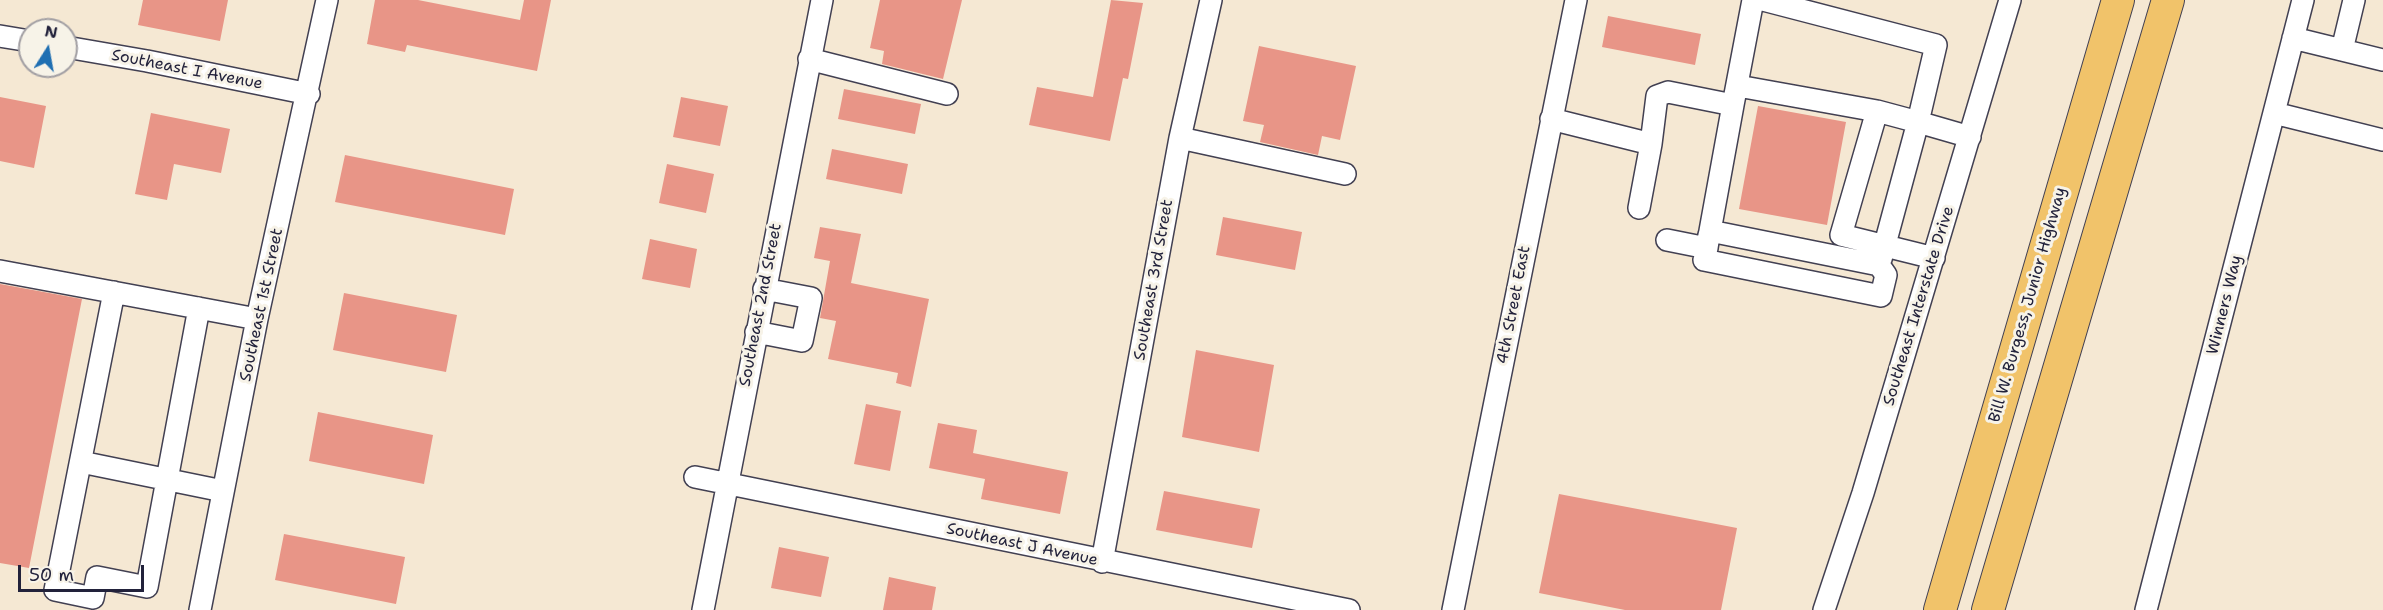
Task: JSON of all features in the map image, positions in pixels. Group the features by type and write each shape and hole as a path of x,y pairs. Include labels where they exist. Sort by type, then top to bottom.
{"highway":[{"name":"Bill W. Burgess, Junior Highway","path":"1940,610 2118,0"},
{"path":"1988,610 2168,0"},
{"path":"2000,610 2034,460"}],"street":[{"name":"Southeast 1st Street","path":"200,610 257,319 309,94 327,0"},
{"name":"Southeast 2nd Street","path":"703,610 822,0"},
{"name":"Southeast 3rd Street","path":"1102,562 1180,138 1211,0"},
{"name":"4th Street East","path":"1452,610 1576,0"},
{"path":"1753,0 1704,260 1881,296 1886,275 1881,255 1918,122 1936,45 1763,0"},
{"name":"Southeast Interstate Drive","path":"1824,610 1863,494 2010,0"},
{"name":"Winners Way","path":"2146,610 2303,0"},
{"path":"2342,50 2354,0"},
{"path":"0,36 18,39"},
{"path":"2293,38 2383,60"},
{"name":"Southeast I Avenue","path":"78,49 147,60 309,94"},
{"path":"809,59 947,94"},
{"path":"1639,208 1657,96 1668,92 1736,96 1877,111 1970,136"},
{"path":"1877,111 1841,235 1881,255"},
{"path":"2274,113 2383,140"},
{"path":"1551,119 1651,144"},
{"path":"1180,138 1345,174"},
{"path":"1667,240 1708,239 1934,258"},
{"path":"0,271 257,319"},
{"path":"756,332 802,341 811,298 764,289"},
{"path":"114,292 55,590 93,598 97,577 147,587 199,308"},
{"path":"81,462 223,490"},
{"name":"Southeast J Avenue","path":"695,477 1102,562 1349,610"}],"building":[{"path":"143,0 228,0 220,41 138,25"},
{"path":"375,0 418,0 520,20 524,0 551,0 537,71 407,45 405,52 367,44"},
{"path":"880,0 962,0 943,79 882,64 884,51 870,48"},
{"path":"1111,0 1143,3 1128,79 1123,78 1110,141 1029,125 1037,87 1093,97"},
{"path":"1608,16 1701,34 1695,65 1602,47"},
{"path":"1259,46 1356,66 1340,140 1322,136 1318,155 1260,142 1264,125 1243,121"},
{"path":"844,89 921,104 915,134 838,119"},
{"path":"0,97 46,106 34,168 0,161"},
{"path":"681,97 728,106 720,146 673,137"},
{"path":"1758,106 1846,122 1827,225 1739,209"},
{"path":"151,113 230,129 221,173 174,164 167,200 135,194"},
{"path":"832,149 908,164 902,194 826,179"},
{"path":"345,155 514,189 505,235 335,202"},
{"path":"667,164 714,174 706,213 659,203"},
{"path":"1223,217 1302,232 1295,270 1216,255"},
{"path":"820,227 861,234 851,283 929,299 911,387 896,383 898,373 828,359 836,321 820,318 830,261 814,258"},
{"path":"650,239 697,249 690,288 642,279"},
{"path":"0,284 82,299 29,568 0,563"},
{"path":"344,293 457,315 446,372 333,350"},
{"path":"1196,350 1274,365 1259,452 1182,437"},
{"path":"866,404 901,411 890,471 854,464"},
{"path":"318,412 433,435 424,484 309,461"},
{"path":"938,423 977,430 973,453 1068,472 1060,514 981,499 985,479 929,468"},
{"path":"1164,491 1260,509 1252,548 1156,530"},
{"path":"1559,494 1737,528 1721,610 1625,610 1539,593"},
{"path":"284,534 405,557 396,604 275,580"},
{"path":"779,547 829,557 821,597 771,588"},
{"path":"889,577 936,587 932,610 883,610"}]}
